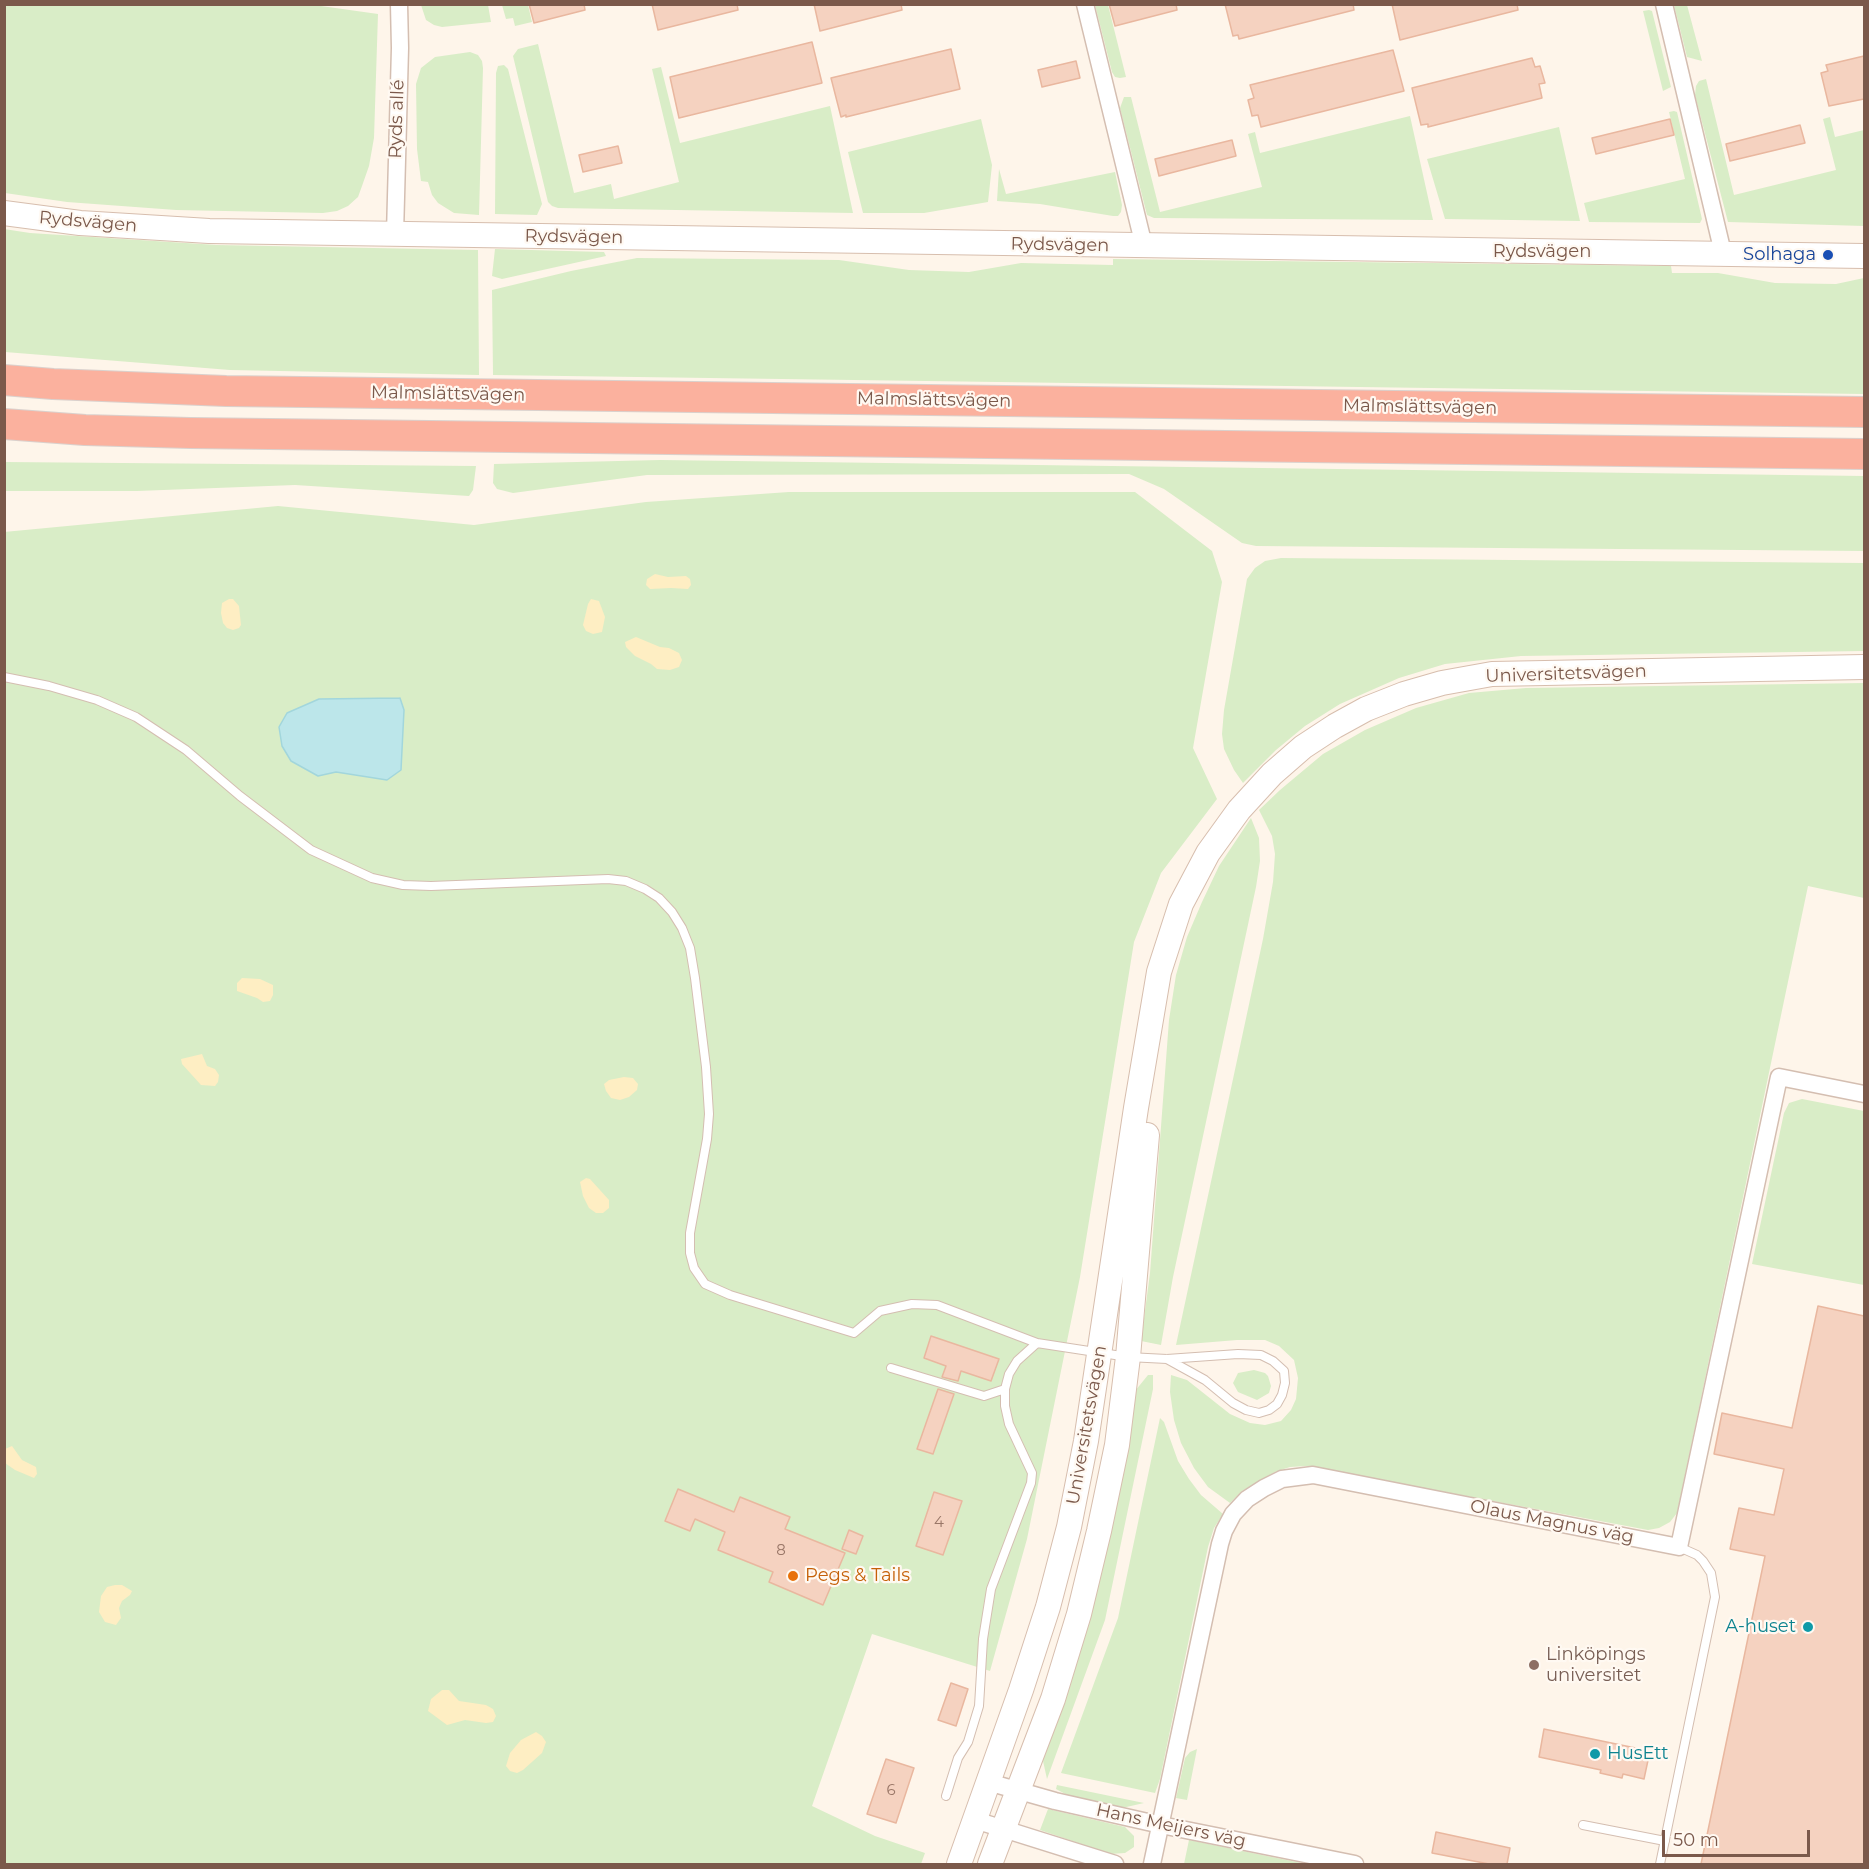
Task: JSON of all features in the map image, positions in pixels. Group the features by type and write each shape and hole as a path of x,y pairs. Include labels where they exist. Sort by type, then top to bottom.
{"highway":[{"path":"4,374 53,384"},
{"name":"Malmslättsvägen","path":"4,380 226,391 1864,412"},
{"path":"4,424 85,430 1864,454"},
{"path":"4,436 85,430"}],"main road":[{"name":"Rydsvägen","path":"4,213 80,223 209,231 1864,256"},
{"name":"Universitetsvägen","path":"959,1864 1044,1618 1066,1538 1086,1440 1136,1108 1160,972 1181,904 1208,853 1224,831 1256,790 1304,747 1366,709 1404,694 1442,683 1492,674 1864,667"},
{"name":"Universitetsvägen","path":"990,1864 1053,1699 1079,1614 1117,1445 1128,1357 1160,972"}],"street":[{"name":"Ryds allé","path":"395,234 399,4"},
{"path":"1085,4 1144,246"},
{"path":"1664,4 1723,253"},
{"path":"1679,1547 1779,1077 1864,1094"},
{"name":"Olaus Magnus väg","path":"1152,1864 1224,1531 1233,1514 1264,1488 1282,1479 1313,1475 1679,1547"},
{"name":"Hans Meijers väg","path":"988,1782 1161,1825 1355,1864"},
{"path":"975,1820 1115,1864"}],"lane":[{"path":"4,677 50,686 97,700 136,717 186,750 240,796 311,850 372,878 403,885 431,886 608,879 626,882 645,889 659,898 682,928 690,948 706,1067 709,1114 707,1139 690,1233 690,1253 694,1268 705,1284 730,1295 854,1333 880,1311 912,1305 937,1305 1037,1343 1100,1353 1167,1359 1238,1354 1261,1355 1273,1361 1284,1371 1285,1383 1282,1395 1277,1404 1269,1410 1259,1413 1246,1410 1233,1403 1205,1380 1167,1359"},
{"path":"946,1796 958,1758 968,1742 979,1706 983,1639 991,1589 1031,1483 1032,1473 1009,1424 1005,1406 1005,1389 1009,1374 1017,1360 1037,1343"},
{"path":"891,1368 984,1396 1005,1389"},
{"path":"1660,1864 1715,1597 1711,1573 1703,1561 1697,1555 1679,1547"},
{"path":"1583,1826 1665,1842"}],"green space":[{"path":"5,5 314,5 378,14 374,138 369,166 358,197 348,206 337,211 323,213 176,210 67,202 5,193"},
{"path":"421,5 488,5 491,22 442,27 426,20"},
{"path":"502,5 528,5 532,22 515,26 513,18 506,19"},
{"path":"1095,5 1108,5 1126,77 1115,77 1112,72"},
{"path":"1674,5 1687,5 1702,61 1687,57"},
{"path":"1643,11 1652,11 1671,87 1663,91"},
{"path":"538,44 574,193 611,184 614,199 679,182 652,69 661,67 680,143 830,106 853,213 558,208 552,206 548,202 513,56 518,49"},
{"path":"470,52 478,55 483,68 479,215 454,213 438,203 432,195 428,182 421,181 417,149 416,84 421,68 435,57"},
{"path":"504,65 508,69 542,204 537,215 495,214 496,73 498,66"},
{"path":"1706,79 1734,195 1836,170 1823,119 1830,117 1835,137 1864,130 1864,226 1728,222 1695,95 1699,81"},
{"path":"1124,97 1131,97 1160,212 1262,187 1248,134 1255,132 1260,153 1410,116 1433,220 1154,218 1147,215 1120,108"},
{"path":"1669,112 1677,112 1702,219 1700,223 1589,222 1584,203 1685,179"},
{"path":"981,119 992,165 988,202 924,213 863,213 848,152"},
{"path":"1559,127 1580,221 1445,219 1427,159"},
{"path":"999,169 1006,194 1115,172 1122,205 1121,212 1118,216 1113,216 1040,204 997,201"},
{"path":"4,229 30,233 217,245 478,250 479,375 230,370 5,352"},
{"path":"495,249 604,252 606,256 502,279 492,276"},
{"path":"637,258 839,260 909,270 969,272 1021,263 1113,265 1113,259 1671,266 1672,273 1718,273 1775,283 1836,284 1864,278 1864,394 493,375 492,290"},
{"path":"660,460 1864,476 1864,551 1256,546 1242,543 1164,489 1129,474 647,475 513,493 497,489 493,483 494,464"},
{"path":"5,462 476,466 473,490 469,496 295,485 137,491 5,491"},
{"path":"789,492 1135,492 1212,551 1222,582 1193,748 1217,799 1161,873 1134,942 1080,1277 1027,1539 990,1671 872,1634 812,1806 875,1836 925,1853 921,1864 5,1864 4,532 278,506 474,525 646,502"},
{"path":"1281,558 1864,563 1864,651 1521,656 1445,664 1399,678 1340,704 1305,726 1276,750 1243,783 1224,749 1222,734 1224,710 1247,579 1255,568 1265,561"},
{"path":"1864,683 1864,898 1808,886 1677,1513 1670,1522 1659,1528 1648,1530 1306,1466 1290,1467 1275,1472 1242,1491 1230,1503 1208,1487 1194,1468 1181,1443 1174,1420 1170,1392 1171,1375 1187,1380 1230,1414 1250,1423 1265,1425 1281,1421 1291,1410 1296,1399 1298,1378 1294,1360 1279,1346 1265,1340 1176,1345 1263,939 1273,882 1275,854 1272,836 1259,810 1323,754 1365,730 1416,708 1469,693 1526,688"},
{"path":"1251,818 1259,838 1260,861 1256,887 1173,1277 1161,1345 1141,1341 1150,1273 1169,1020 1176,975 1187,937 1219,866"},
{"path":"1802,1099 1864,1111 1864,1285 1752,1264 1784,1113 1789,1103"},
{"path":"1254,1370 1265,1373 1271,1386 1269,1393 1257,1400 1238,1392 1233,1383 1238,1373"},
{"path":"1148,1375 1153,1375 1153,1389 1105,1620 1047,1779 1043,1761 1044,1752 1135,1391"},
{"path":"1160,1418 1164,1422 1178,1461 1189,1479 1201,1495 1223,1514 1214,1528 1208,1547 1160,1779 1155,1793 1061,1773 1118,1618"},
{"path":"1197,1749 1187,1800 1176,1798 1185,1758"},
{"path":"1057,1785 1144,1803 1122,1808 1069,1796 1056,1789"},
{"path":"1048,1809 1125,1827 1134,1836 1134,1847 1125,1853 1110,1854 1040,1830"},
{"path":"1189,1840 1306,1864 1184,1864"}],"sand":[{"path":"655,574 668,577 686,576 690,579 691,585 688,589 650,589 646,585 647,579"},
{"path":"233,599 239,606 241,625 233,630 227,628 223,623 221,613 222,603"},
{"path":"591,599 599,601 605,617 602,632 593,634 586,631 583,625"},
{"path":"636,637 679,653 682,660 679,667 670,670 657,669 635,656 626,647 625,642"},
{"path":"242,978 260,979 273,985 273,995 270,1001 263,1002 237,991 237,983"},
{"path":"202,1054 207,1066 215,1069 219,1075 215,1086 201,1085 182,1064 181,1059"},
{"path":"633,1078 638,1084 637,1090 629,1097 620,1100 611,1098 604,1084 609,1080"},
{"path":"586,1178 590,1179 609,1200 609,1208 603,1213 596,1213 589,1208 583,1196 580,1182"},
{"path":"12,1446 22,1460 36,1467 37,1474 34,1478 5,1463 5,1449"},
{"path":"122,1585 132,1591 122,1601 119,1608 121,1618 116,1625 105,1622 99,1612 101,1596 107,1587"},
{"path":"442,1690 449,1690 459,1701 486,1705 493,1709 496,1716 493,1722 465,1720 447,1725 428,1711 431,1699"},
{"path":"536,1732 546,1742 542,1753 523,1770 517,1773 510,1771 506,1766 510,1753 521,1740"}],"water":[{"path":"400,698 404,710 401,770 387,780 336,772 318,776 291,761 282,746 279,727 287,713 319,699"}],"building":[{"path":"529,4 584,4 585,10 534,23"},
{"path":"652,4 737,4 738,10 658,30"},
{"path":"814,4 901,4 902,10 820,31"},
{"path":"1109,4 1176,4 1177,10 1115,26"},
{"path":"1225,4 1353,4 1354,10 1239,39 1238,35 1233,36"},
{"path":"1392,4 1517,4 1518,10 1400,40"},
{"path":"812,42 822,83 679,118 670,77"},
{"path":"951,49 960,89 841,117 831,78"},
{"path":"1393,50 1404,91 1261,127 1258,115 1252,116 1248,100 1254,98 1250,85"},
{"path":"1864,56 1864,99 1829,106 1821,73 1828,71 1826,65"},
{"path":"1532,58 1535,67 1540,66 1545,83 1539,84 1542,98 1428,127 1428,124 1421,125 1412,88"},
{"path":"1076,61 1080,78 1042,87 1038,70"},
{"path":"1670,119 1674,135 1596,154 1592,138"},
{"path":"1800,125 1805,143 1730,161 1726,144"},
{"path":"1232,140 1236,156 1159,176 1155,159"},
{"path":"618,146 622,163 583,172 579,155"},
{"name":"A-huset","path":"1818,1306 1864,1316 1864,1864 1701,1864 1765,1556 1730,1549 1739,1508 1774,1515 1784,1469 1714,1454 1722,1413 1792,1428"},
{"path":"931,1336 999,1359 991,1381 961,1371 958,1381 942,1377 946,1366 924,1358"},
{"path":"938,1389 954,1394 933,1454 917,1449"},
{"path":"678,1489 734,1512 740,1497 790,1517 785,1529 845,1553 823,1605 769,1582 773,1572 718,1550 725,1532 695,1519 690,1531 665,1521"},
{"path":"934,1492 962,1501 943,1555 916,1546"},
{"path":"849,1530 863,1536 856,1554 842,1549"},
{"path":"951,1683 968,1689 956,1726 938,1720"},
{"name":"HusEtt","path":"1544,1729 1650,1751 1644,1779 1623,1774 1622,1778 1600,1773 1601,1770 1539,1757"},
{"path":"886,1759 914,1768 896,1823 867,1814"},
{"path":"1436,1832 1510,1848 1507,1864 1489,1864 1432,1853"}],"place":[{"name":"Solhaga","path":"1828,255"},
{"name":"Pegs & Tails","path":"793,1576"},
{"name":"A-huset","path":"1808,1627"},
{"name":"Linköpings universitet","path":"1534,1665"},
{"name":"HusEtt","path":"1595,1754"}]}
